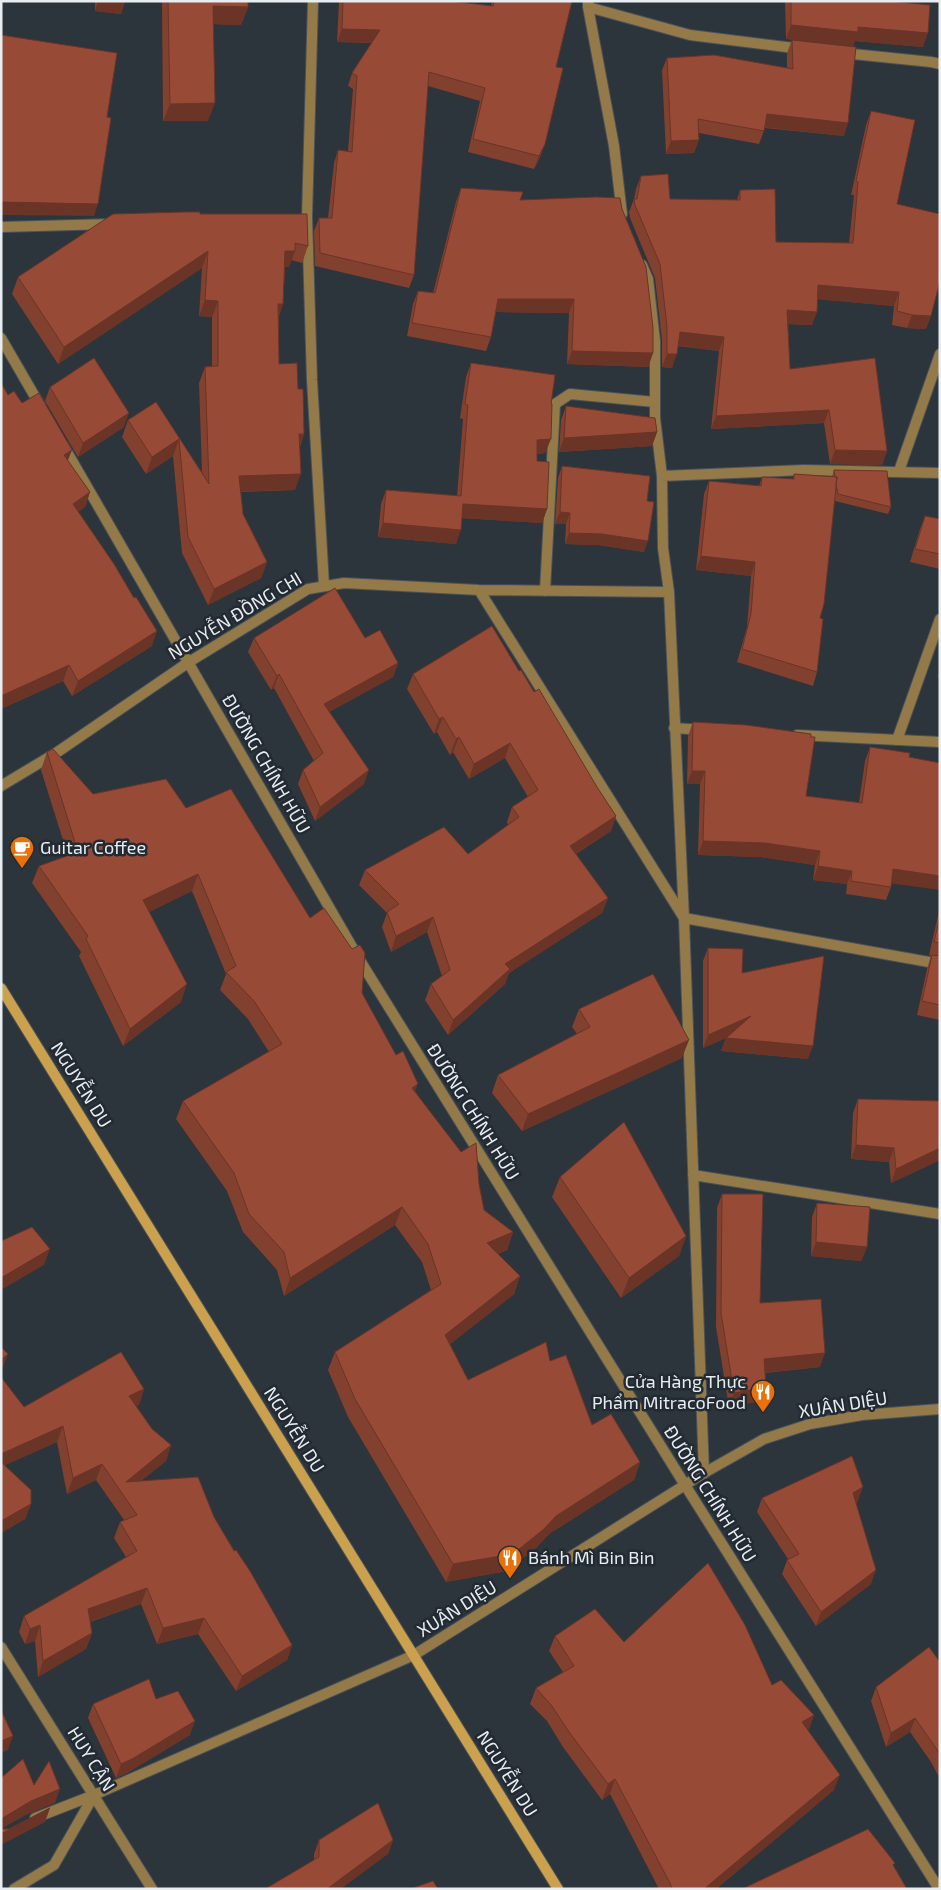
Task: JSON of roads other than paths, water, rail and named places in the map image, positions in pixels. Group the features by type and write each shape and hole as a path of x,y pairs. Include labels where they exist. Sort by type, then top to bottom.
{"main road":[{"name":"NGUYỄN DU","path":"1,988 558,1889"}],"street":[{"path":"313,1 302,217 324,585"},
{"path":"626,228 623,220 614,146 588,4 690,35 815,50"},
{"path":"834,52 940,64"},
{"path":"1,227 120,223"},
{"path":"637,254 648,280 655,341 655,418 662,476 663,548 669,592 684,918 704,1473"},
{"path":"1,338 46,415"},
{"path":"899,471 940,354"},
{"path":"545,591 555,404 570,394 655,402"},
{"name":"ĐƯỜNG CHÍNH HỮU","path":"56,432 359,959 685,1485 939,1889"},
{"path":"662,476 804,470 940,473"},
{"name":"NGUYỄN ĐỒNG CHI","path":"1,786 56,753 189,662 308,589 344,583 479,590 669,592"},
{"path":"479,590 684,918 940,964"},
{"path":"897,740 940,619"},
{"path":"674,728 713,730"},
{"path":"790,734 940,742"},
{"path":"693,1174 940,1214"},
{"name":"XUÂN DIỆU","path":"29,1821 94,1795 414,1655 704,1473 764,1439 810,1424 862,1416 940,1409"},
{"name":"HUY CẬN","path":"1,1647 152,1889"},
{"path":"14,1889 54,1865 94,1795"}],"place":[{"name":"Guitar Coffee","path":"22,869"},
{"name":"Cửa Hàng Thực Phẩm MitracoFood","path":"763,1413"},
{"name":"Bánh Mì Bin Bin","path":"510,1579"}]}
